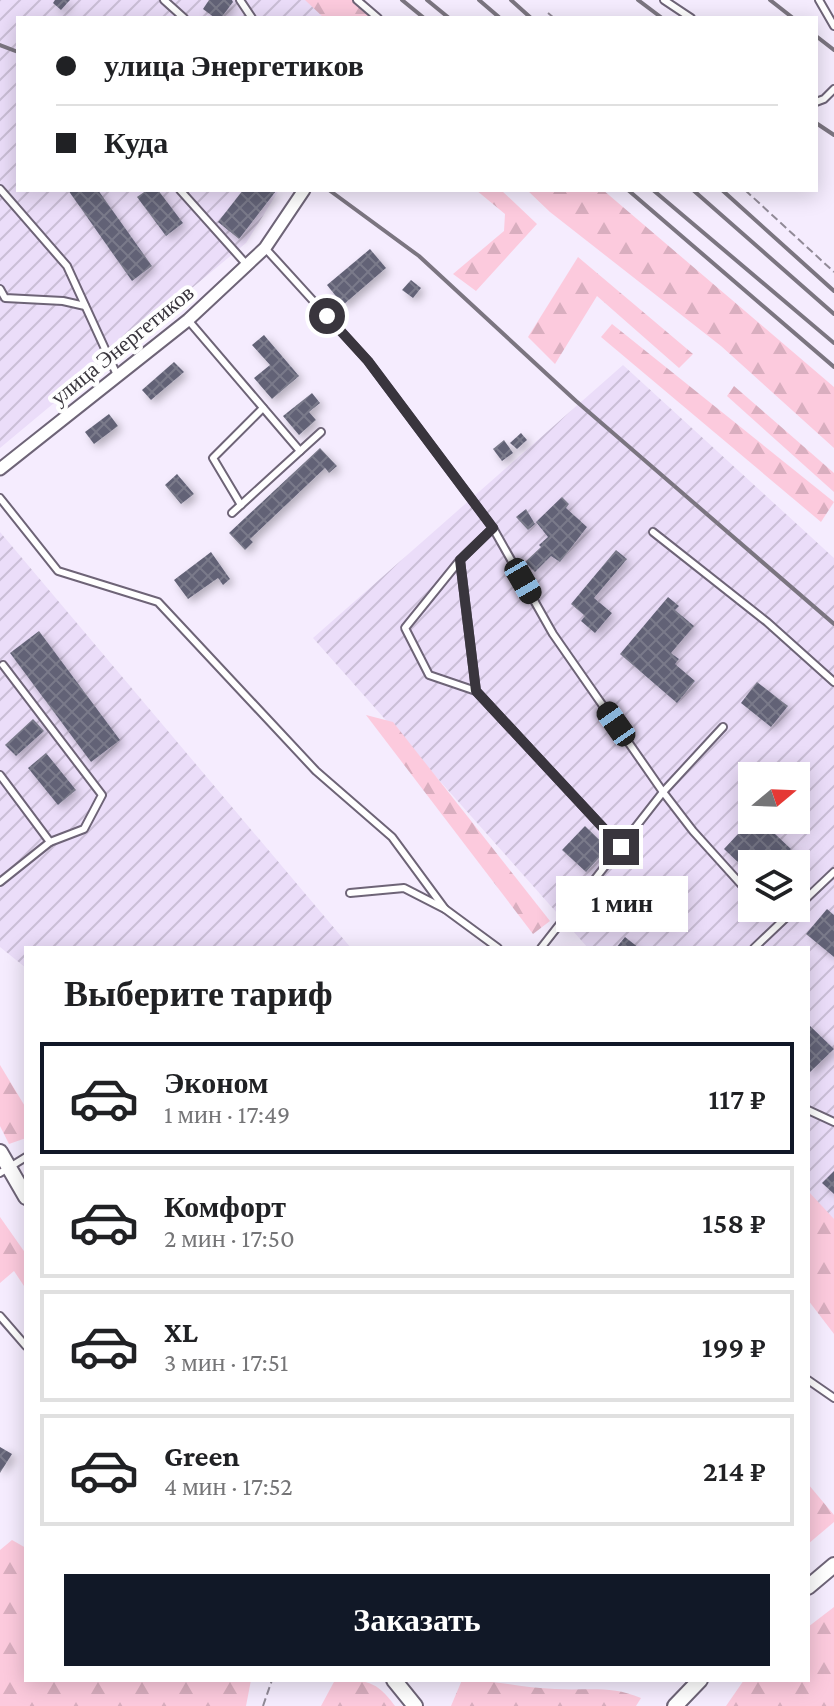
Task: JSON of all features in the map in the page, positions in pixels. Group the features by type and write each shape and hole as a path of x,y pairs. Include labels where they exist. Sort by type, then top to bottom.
{"street":[{"name":"улица Энергетиков","path":"0,469 188,320 265,248 303,192"},
{"path":"3,1163 24,1194"},
{"path":"810,1585 834,1565"},
{"path":"396,1682 415,1706"},
{"path":"675,1706 698,1682"}],"lane":[{"path":"164,0 182,16"},
{"path":"357,0 376,16"},
{"path":"664,0 688,16"},
{"path":"819,0 834,26"},
{"path":"818,101 834,89"},
{"path":"0,189 67,266 117,375"},
{"path":"182,192 247,265"},
{"path":"265,248 368,361 493,528 553,634 663,792 738,881"},
{"path":"0,289 5,298 63,301 85,306"},
{"path":"188,320 300,451"},
{"path":"241,505 213,458 263,408"},
{"path":"232,513 321,432"},
{"path":"0,498 58,571 158,602 316,771 392,837 445,909"},
{"path":"493,528 460,560 405,628 429,675 476,691 621,847"},
{"path":"653,532 767,622 834,682"},
{"path":"460,560 476,691"},
{"path":"0,882 50,842 84,829 102,795 3,665"},
{"path":"543,946 663,792 723,727"},
{"path":"0,775 50,842"},
{"path":"756,946 834,872"},
{"path":"350,893 404,888 445,909 495,946"},
{"path":"810,1111 834,1122"},
{"path":"3,1163 24,1158"},
{"path":"0,1316 24,1340"},
{"path":"810,1381 834,1398"}],"path":[{"path":"548,13 552,16"},
{"path":"747,192 834,272"},
{"path":"263,1706 271,1682"}],"shaded area":[{"path":"0,0 339,0 358,16 16,16 16,192 278,192 246,243 0,448"},
{"path":"623,365 834,558 834,1227 810,1199 810,946 586,946 313,638"},
{"path":"0,532 349,946 24,946 24,966 0,947"}],"green space":[{"path":"305,0 353,0 371,16 322,16"},
{"path":"478,192 503,192 537,224 476,291 453,274 504,231 505,214"},
{"path":"529,192 605,192 834,387 834,448 721,346 550,212"},
{"path":"578,257 693,354 679,368 597,296 555,364 528,337"},
{"path":"612,324 834,502 821,522 601,337"},
{"path":"734,386 834,473 834,492 727,396"},
{"path":"366,715 393,722 550,921 533,934"},
{"path":"0,1065 24,1105 24,1139 9,1144 0,1126"},
{"path":"810,1193 834,1219 834,1334 810,1303"},
{"path":"0,1217 24,1251 24,1286 14,1271 0,1283"},
{"path":"810,1486 834,1515 834,1522 810,1542"},
{"path":"12,1540 24,1547 24,1682 251,1682 246,1706 0,1706 0,1550"},
{"path":"834,1607 834,1706 726,1706 743,1682 810,1682 810,1625"},
{"path":"334,1682 365,1682 376,1686 395,1706 321,1706"},
{"path":"461,1682 609,1690 641,1698 636,1706 451,1706"}],"building":[{"path":"55,0 70,0 61,10 53,3"},
{"path":"209,0 233,2 222,16 212,16 203,9"},
{"path":"69,192 99,192 152,266 132,281"},
{"path":"144,192 160,192 183,223 166,236 137,197"},
{"path":"241,192 275,192 239,239 218,222"},
{"path":"370,249 386,268 343,305 327,285"},
{"path":"411,280 421,288 413,298 402,290"},
{"path":"264,335 299,376 272,399 254,378 270,365 252,345"},
{"path":"174,362 184,372 151,400 142,390"},
{"path":"312,393 320,403 309,412 316,420 299,435 283,416"},
{"path":"109,414 118,426 94,444 85,432"},
{"path":"521,433 527,440 517,449 510,443"},
{"path":"504,440 513,453 502,461 493,449"},
{"path":"320,448 337,466 329,473 325,468 250,539 253,542 245,550 229,533"},
{"path":"177,474 194,494 181,504 165,485"},
{"path":"562,497 569,504 566,508 587,527 560,562 551,556 535,572 525,562 548,537 536,522"},
{"path":"526,509 535,524 528,530 516,517"},
{"path":"616,550 627,559 594,598 612,613 595,633 581,621 585,616 571,604"},
{"path":"211,552 230,579 223,585 218,578 188,599 174,580"},
{"path":"668,597 679,606 675,610 694,626 671,653 679,659 675,664 695,681 677,703 620,654"},
{"path":"39,631 120,740 91,762 10,653"},
{"path":"757,682 788,706 771,727 741,703"},
{"path":"33,719 44,731 16,756 5,745"},
{"path":"46,753 76,790 58,805 28,768"},
{"path":"585,826 608,848 586,872 562,850"},
{"path":"738,834 775,834 791,849 738,850 738,862 724,849"},
{"path":"827,909 834,915 834,957 806,934"},
{"path":"625,937 636,946 618,946"},
{"path":"810,1026 834,1049 810,1072"},
{"path":"834,1171 834,1194 822,1183"},
{"path":"0,1447 12,1454 0,1473"}],"railway":[{"path":"402,0 422,16"},
{"path":"427,0 447,16"},
{"path":"479,0 498,16"},
{"path":"511,0 529,16"},
{"path":"638,0 659,16"},
{"path":"770,0 790,16"},
{"path":"818,38 834,50"},
{"path":"0,45 16,51"},
{"path":"818,124 834,135"},
{"path":"332,192 419,256 576,401 834,624"},
{"path":"630,192 834,367"},
{"path":"655,192 834,343"},
{"path":"695,192 834,314"},
{"path":"724,192 834,291"}],"route":[{"path":"327,316 368,361 493,528 460,560 476,691 621,847"}]}
